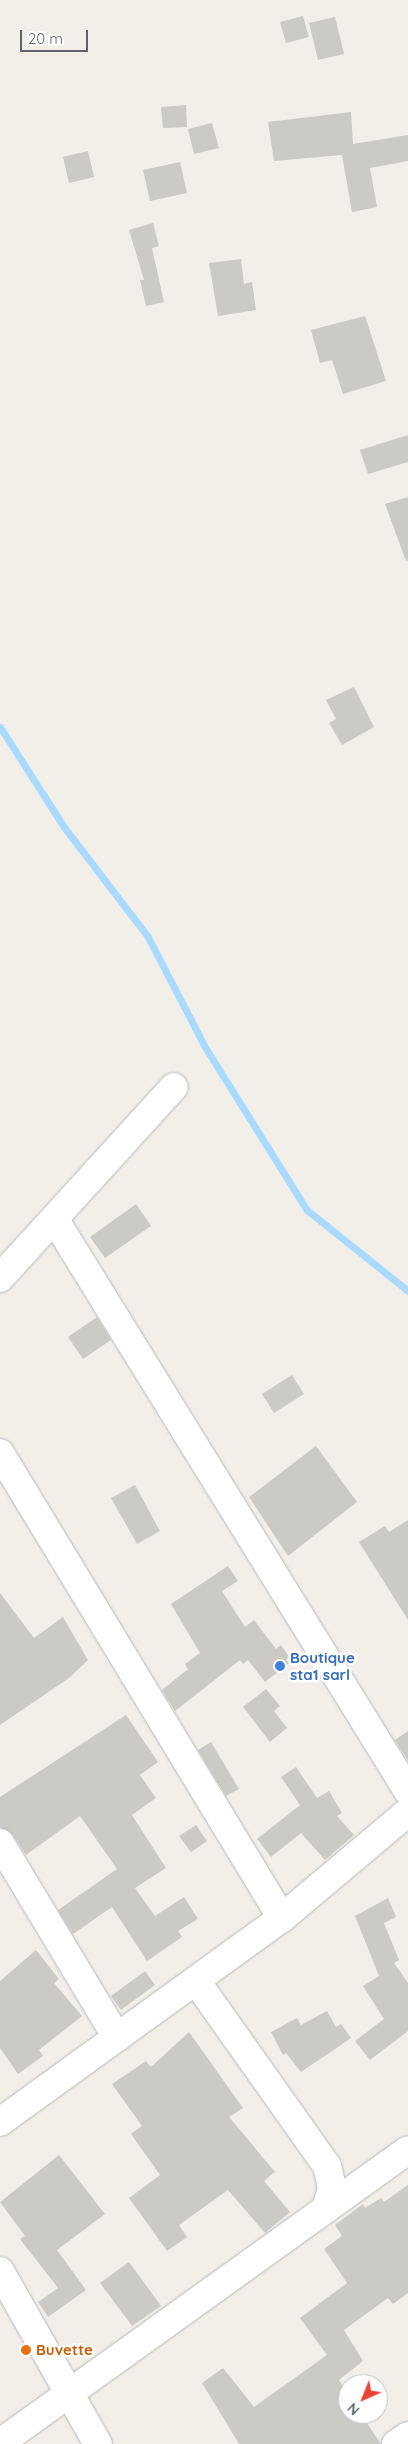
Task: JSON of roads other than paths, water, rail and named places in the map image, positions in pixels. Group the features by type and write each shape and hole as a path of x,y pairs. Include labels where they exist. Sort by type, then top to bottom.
{"street":[{"path":"0,1278 55,1220 174,1087"},
{"path":"55,1220 408,1791"},
{"path":"0,1453 282,1918"},
{"path":"0,2122 282,1918 408,1812"},
{"path":"0,1843 117,2038"},
{"path":"196,1981 327,2166 332,2188 326,2209"},
{"path":"0,2443 408,2150"},
{"path":"0,2271 98,2444"},
{"path":"396,2444 408,2436"}],"waterway":[{"path":"0,727 64,827 148,937 205,1047 307,1210 408,1291"}],"place":[{"name":"Boutique sta1 sarl","path":"280,1666"},
{"name":"Buvette","path":"26,2350"}]}
